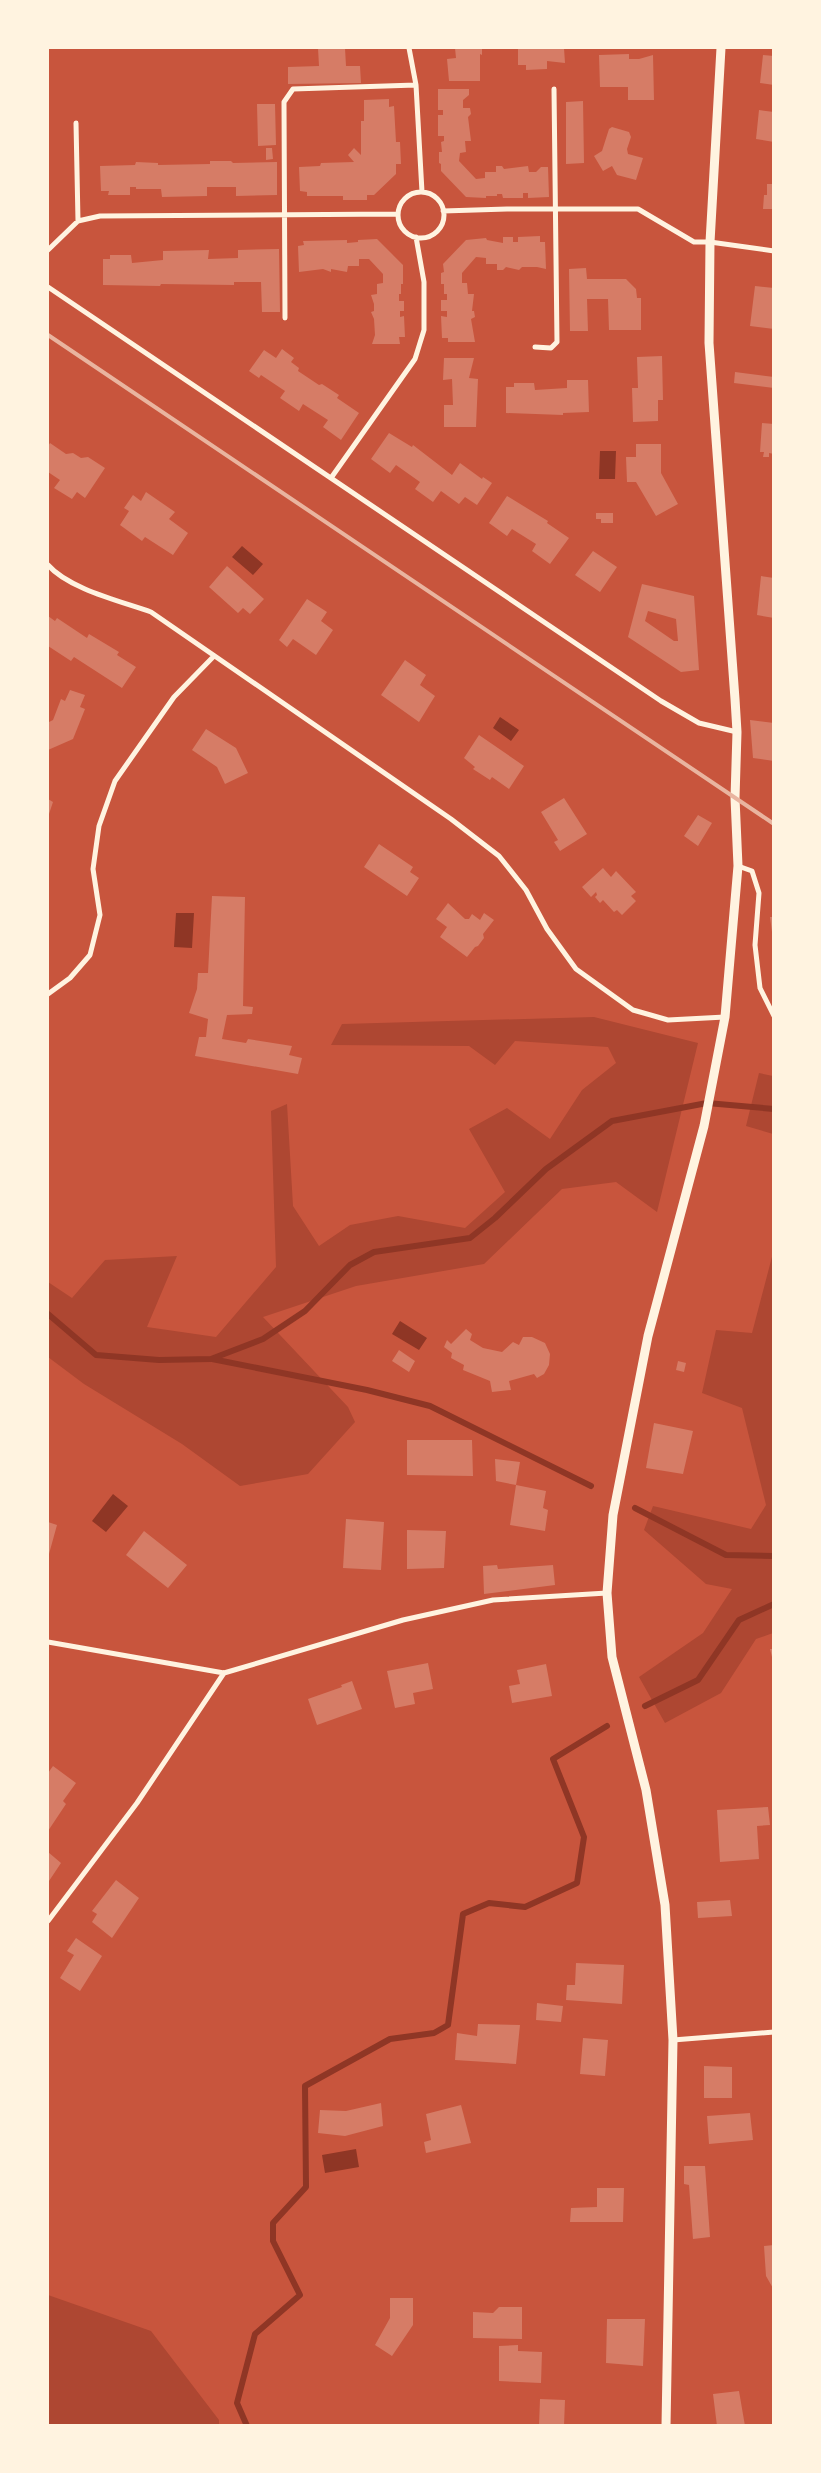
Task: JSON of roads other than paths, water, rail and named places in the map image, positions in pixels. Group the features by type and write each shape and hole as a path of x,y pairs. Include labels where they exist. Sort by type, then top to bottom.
{"street":[{"path":"409,48 416,86 422,192"},
{"path":"666,2426 673,2040 665,1905 646,1790 612,1656 607,1593 613,1514 648,1336 704,1126 725,1017 738,866 735,798 737,732 709,343 710,242 721,48"},
{"path":"285,318 284,102 293,89 416,86"},
{"path":"535,347 551,348 557,342 554,88"},
{"path":"76,123 78,221"},
{"path":"422,192 436,198 443,211 441,225 436,231 424,238 416,237 401,226 398,214 403,201 408,196 422,192"},
{"path":"443,211 638,209 694,242 710,242 774,251"},
{"path":"48,250 78,221 100,216 398,214"},
{"path":"331,478 414,360 424,330 424,282 416,237"},
{"path":"48,287 661,700 699,723 737,732"},
{"path":"48,565 55,574 100,594 151,612 392,778 499,856 526,890 547,928 576,968 632,1010 668,1020 725,1017"},
{"path":"48,994 70,978 90,955 100,915 93,870 98,834 115,781 174,697 214,656"},
{"path":"738,866 752,871 759,893 755,945 760,988 774,1016"},
{"path":"48,1642 224,1673 402,1620 493,1600 607,1593"},
{"path":"48,1921 137,1803 224,1673"},
{"path":"673,2040 774,2032"}],"waterway":[{"path":"48,1314 96,1355 159,1360 211,1359 263,1339 305,1311 350,1265 374,1252 470,1238 495,1218 546,1169 612,1121 707,1103 774,1109"},
{"path":"212,1359 367,1390 430,1406 591,1486"},
{"path":"635,1508 726,1555 774,1556"},
{"path":"645,1706 698,1680 739,1620 774,1604"},
{"path":"247,2426 237,2403 255,2334 300,2295 273,2241 273,2223 306,2187 305,2086 390,2039 434,2033 448,2025 463,1914 489,1903 525,1907 577,1883 584,1837 553,1759 607,1726"}],"railway":[{"path":"48,335 774,824"}]}
